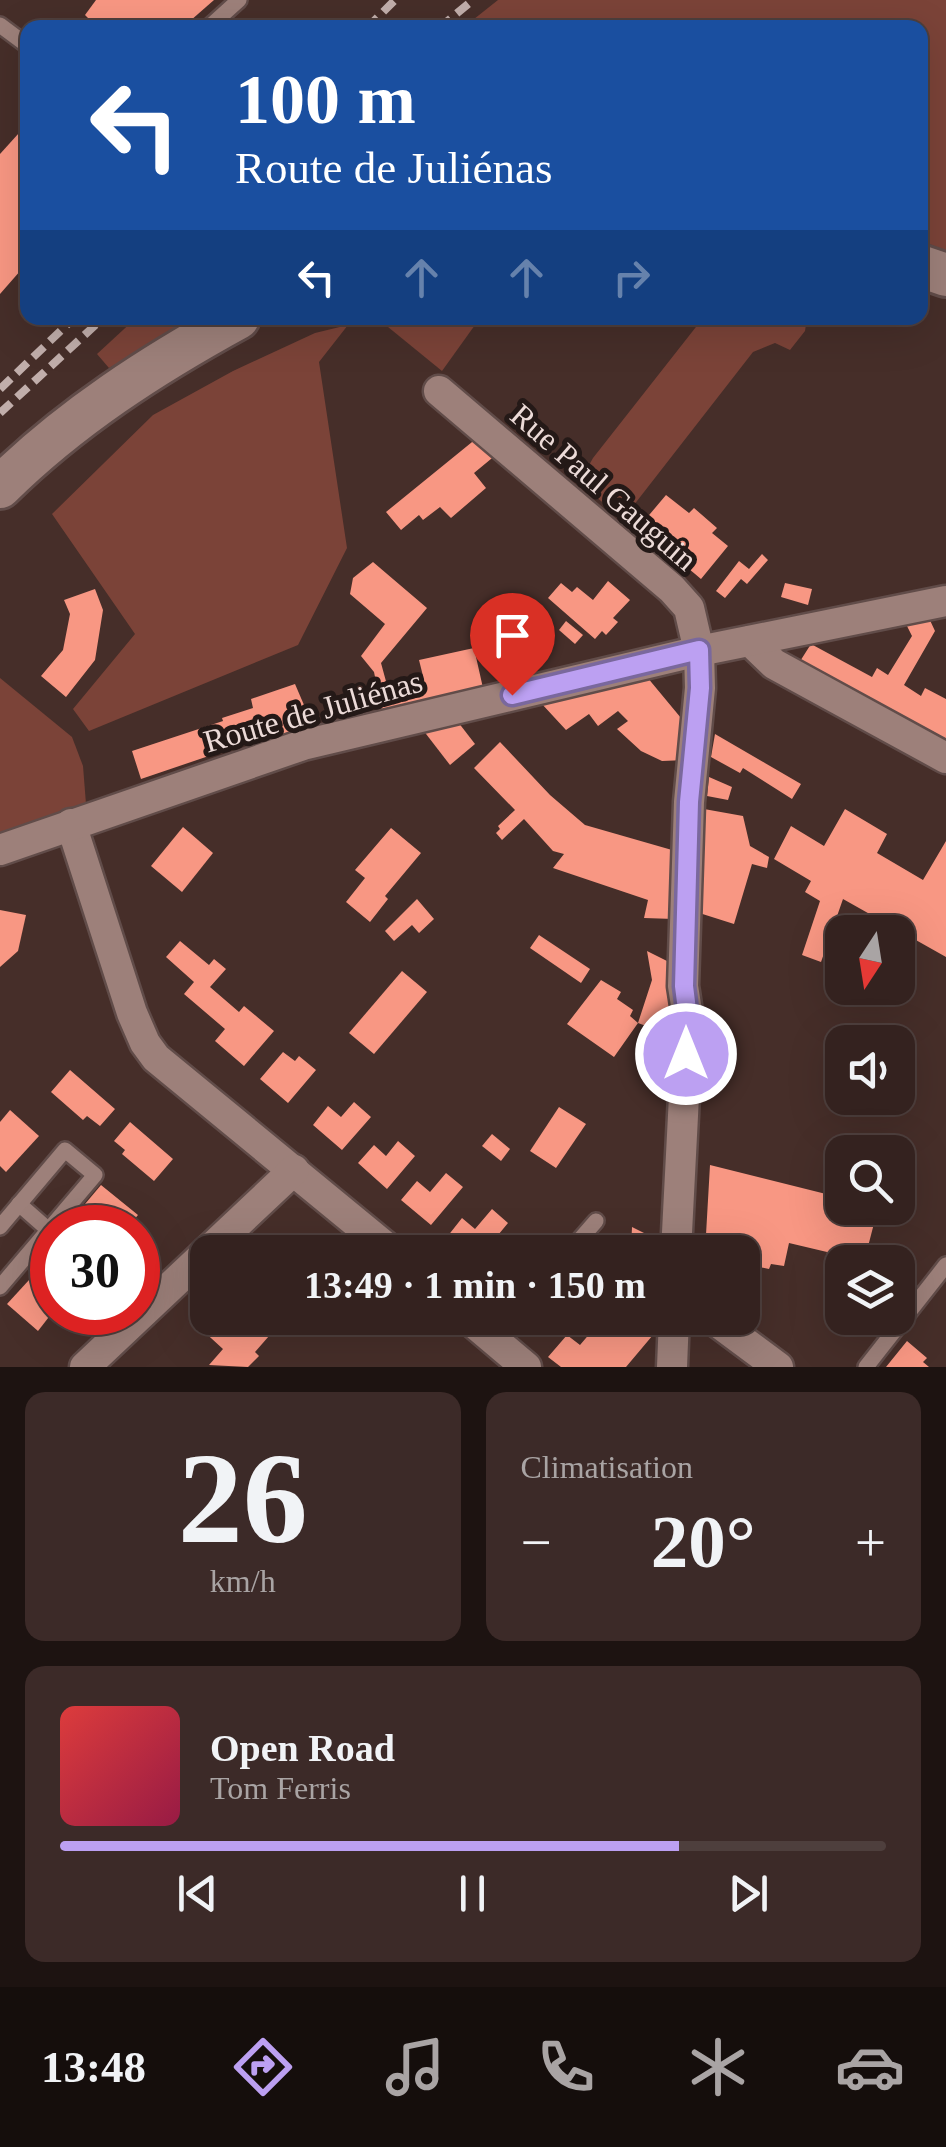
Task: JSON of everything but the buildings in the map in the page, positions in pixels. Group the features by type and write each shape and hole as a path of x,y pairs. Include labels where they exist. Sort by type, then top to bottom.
{"main road":[{"path":"0,487 138,375 226,325"}],"street":[{"name":"Rue Paul Gauguin","path":"439,391 672,589 689,608 699,650 700,688 689,802 684,986 688,1018 677,1235"},
{"name":"Route de Juliénas","path":"0,850 303,745 699,650 946,601"},
{"path":"750,641 774,664 946,758"},
{"path":"71,824 145,1043 156,1058 372,1235"},
{"path":"160,1291 294,1170"},
{"path":"96,1364 119,1335"},
{"path":"508,1335 526,1367"},
{"path":"672,1367 673,1335"},
{"path":"735,1335 778,1367"}],"lane":[{"path":"217,20 239,0"},
{"path":"0,1227 66,1150 96,1175 72,1205"},
{"path":"20,1204 30,1213"},
{"path":"584,1235 596,1221"},
{"path":"0,1287 30,1254"},
{"path":"866,1367 946,1264"}],"shaded area":[{"path":"498,0 946,0 946,251 928,243 928,20 473,20"},
{"path":"128,325 186,325 109,368 97,354"},
{"path":"348,325 319,362 347,548 298,645 89,731 73,709 135,634 52,514 153,415 233,371 315,333"},
{"path":"386,325 475,325 442,371"},
{"path":"698,325 806,325 790,350 775,343 753,352 623,519 579,483 593,458"},
{"path":"0,678 72,737 83,766 86,804 0,833"}],"railway":[{"path":"375,20 395,0"},
{"path":"449,20 473,0"},
{"path":"0,389 67,325"},
{"path":"0,413 95,325"}],"route":[{"path":"512,695 699,650 700,688 689,802 686,1054"}]}
